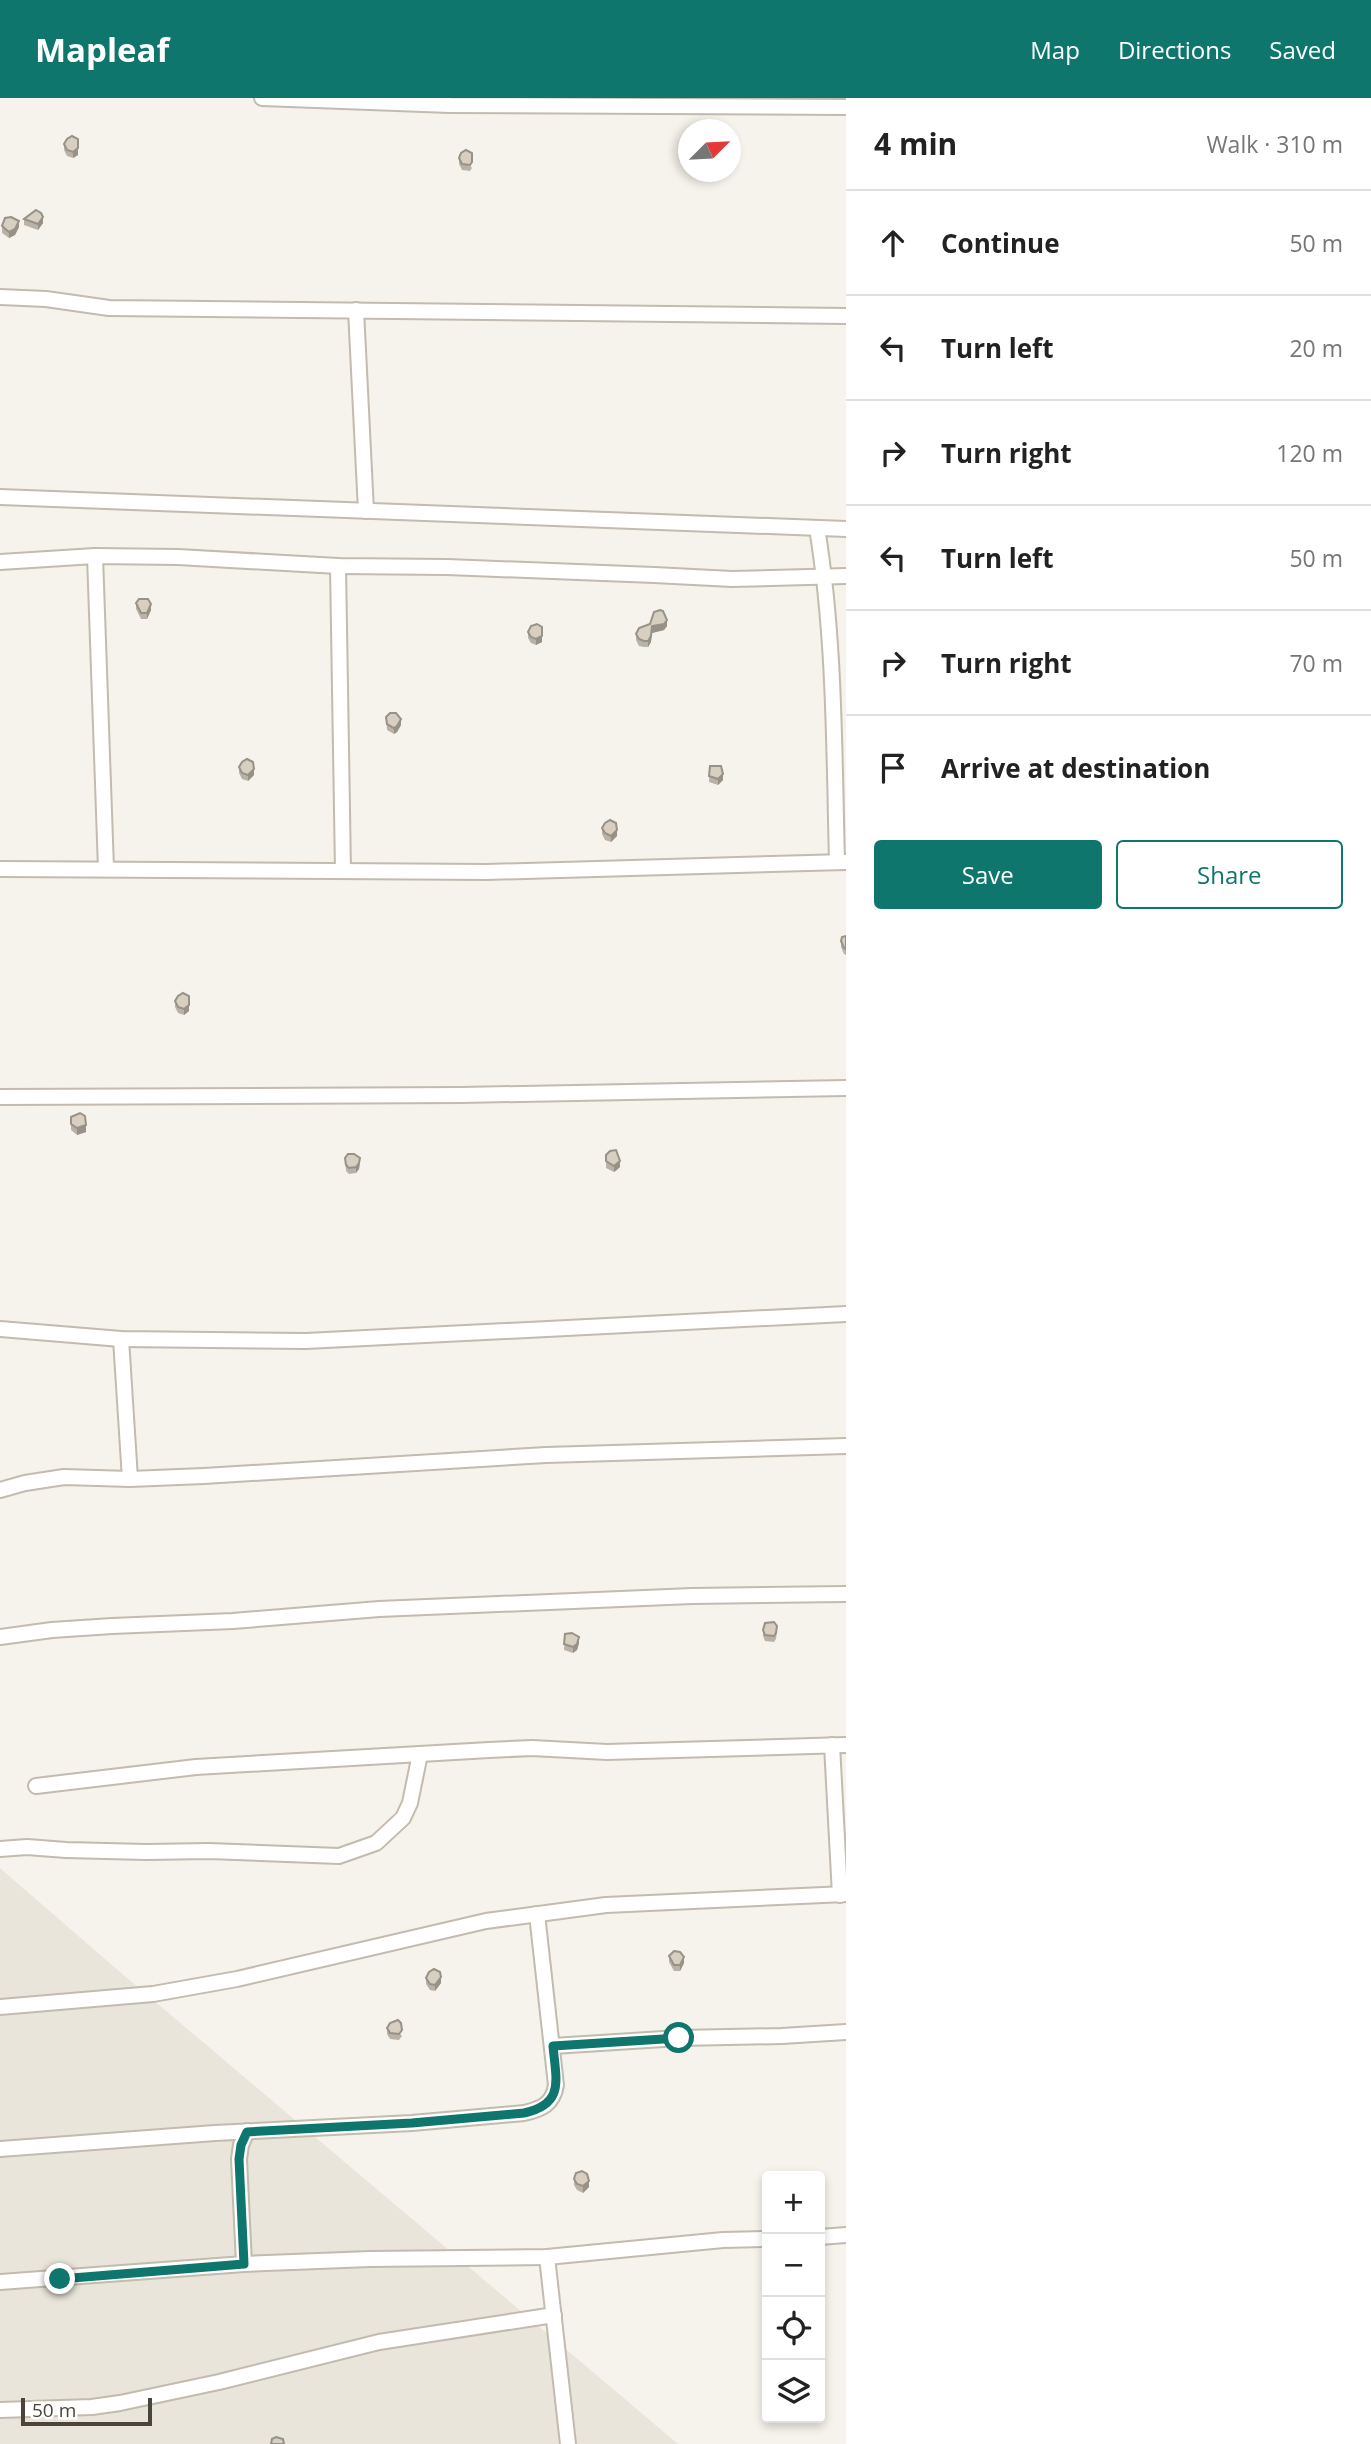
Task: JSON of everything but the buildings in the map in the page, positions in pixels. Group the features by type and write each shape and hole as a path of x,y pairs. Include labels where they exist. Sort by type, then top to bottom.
{"street":[{"path":"262,98 450,105 846,107"},
{"path":"0,297 46,299 109,307 846,316"},
{"path":"356,310 366,511"},
{"path":"0,498 846,529"},
{"path":"0,869 487,872 841,862 831,661 825,578 817,528"},
{"path":"0,562 95,556 732,579 846,576"},
{"path":"95,556 106,869"},
{"path":"338,566 343,871"},
{"path":"0,1097 461,1096 846,1088"},
{"path":"0,1329 121,1339 306,1341 846,1314"},
{"path":"121,1339 130,1479"},
{"path":"0,1490 64,1477 130,1479 546,1455 846,1446"},
{"path":"0,1637 52,1630 233,1621 379,1609 679,1597 846,1594"},
{"path":"0,2007 153,1994 237,1979 486,1921 537,1914 606,1905 843,1895 839,1745 607,1752 532,1748 196,1767 36,1786"},
{"path":"0,1849 27,1847 338,1856 376,1843 403,1818 410,1803 420,1754"},
{"path":"0,2149 412,2123 539,2110 549,2103 556,2085 537,1914"},
{"path":"553,2046 846,2032"},
{"path":"244,2264 239,2159 247,2132"},
{"path":"825,2236 846,2235"},
{"path":"0,2282 244,2264 547,2257 723,2240 762,2239"},
{"path":"547,2257 568,2444"},
{"path":"0,2410 92,2407 120,2403 219,2382 379,2342 554,2315"}],"shaded area":[{"path":"0,1868 113,1966 678,2444 0,2444"}],"route":[{"path":"60,2279 244,2264 239,2159 247,2132 412,2123 539,2110 549,2103 554,2095 556,2085 553,2046 679,2038"}]}
